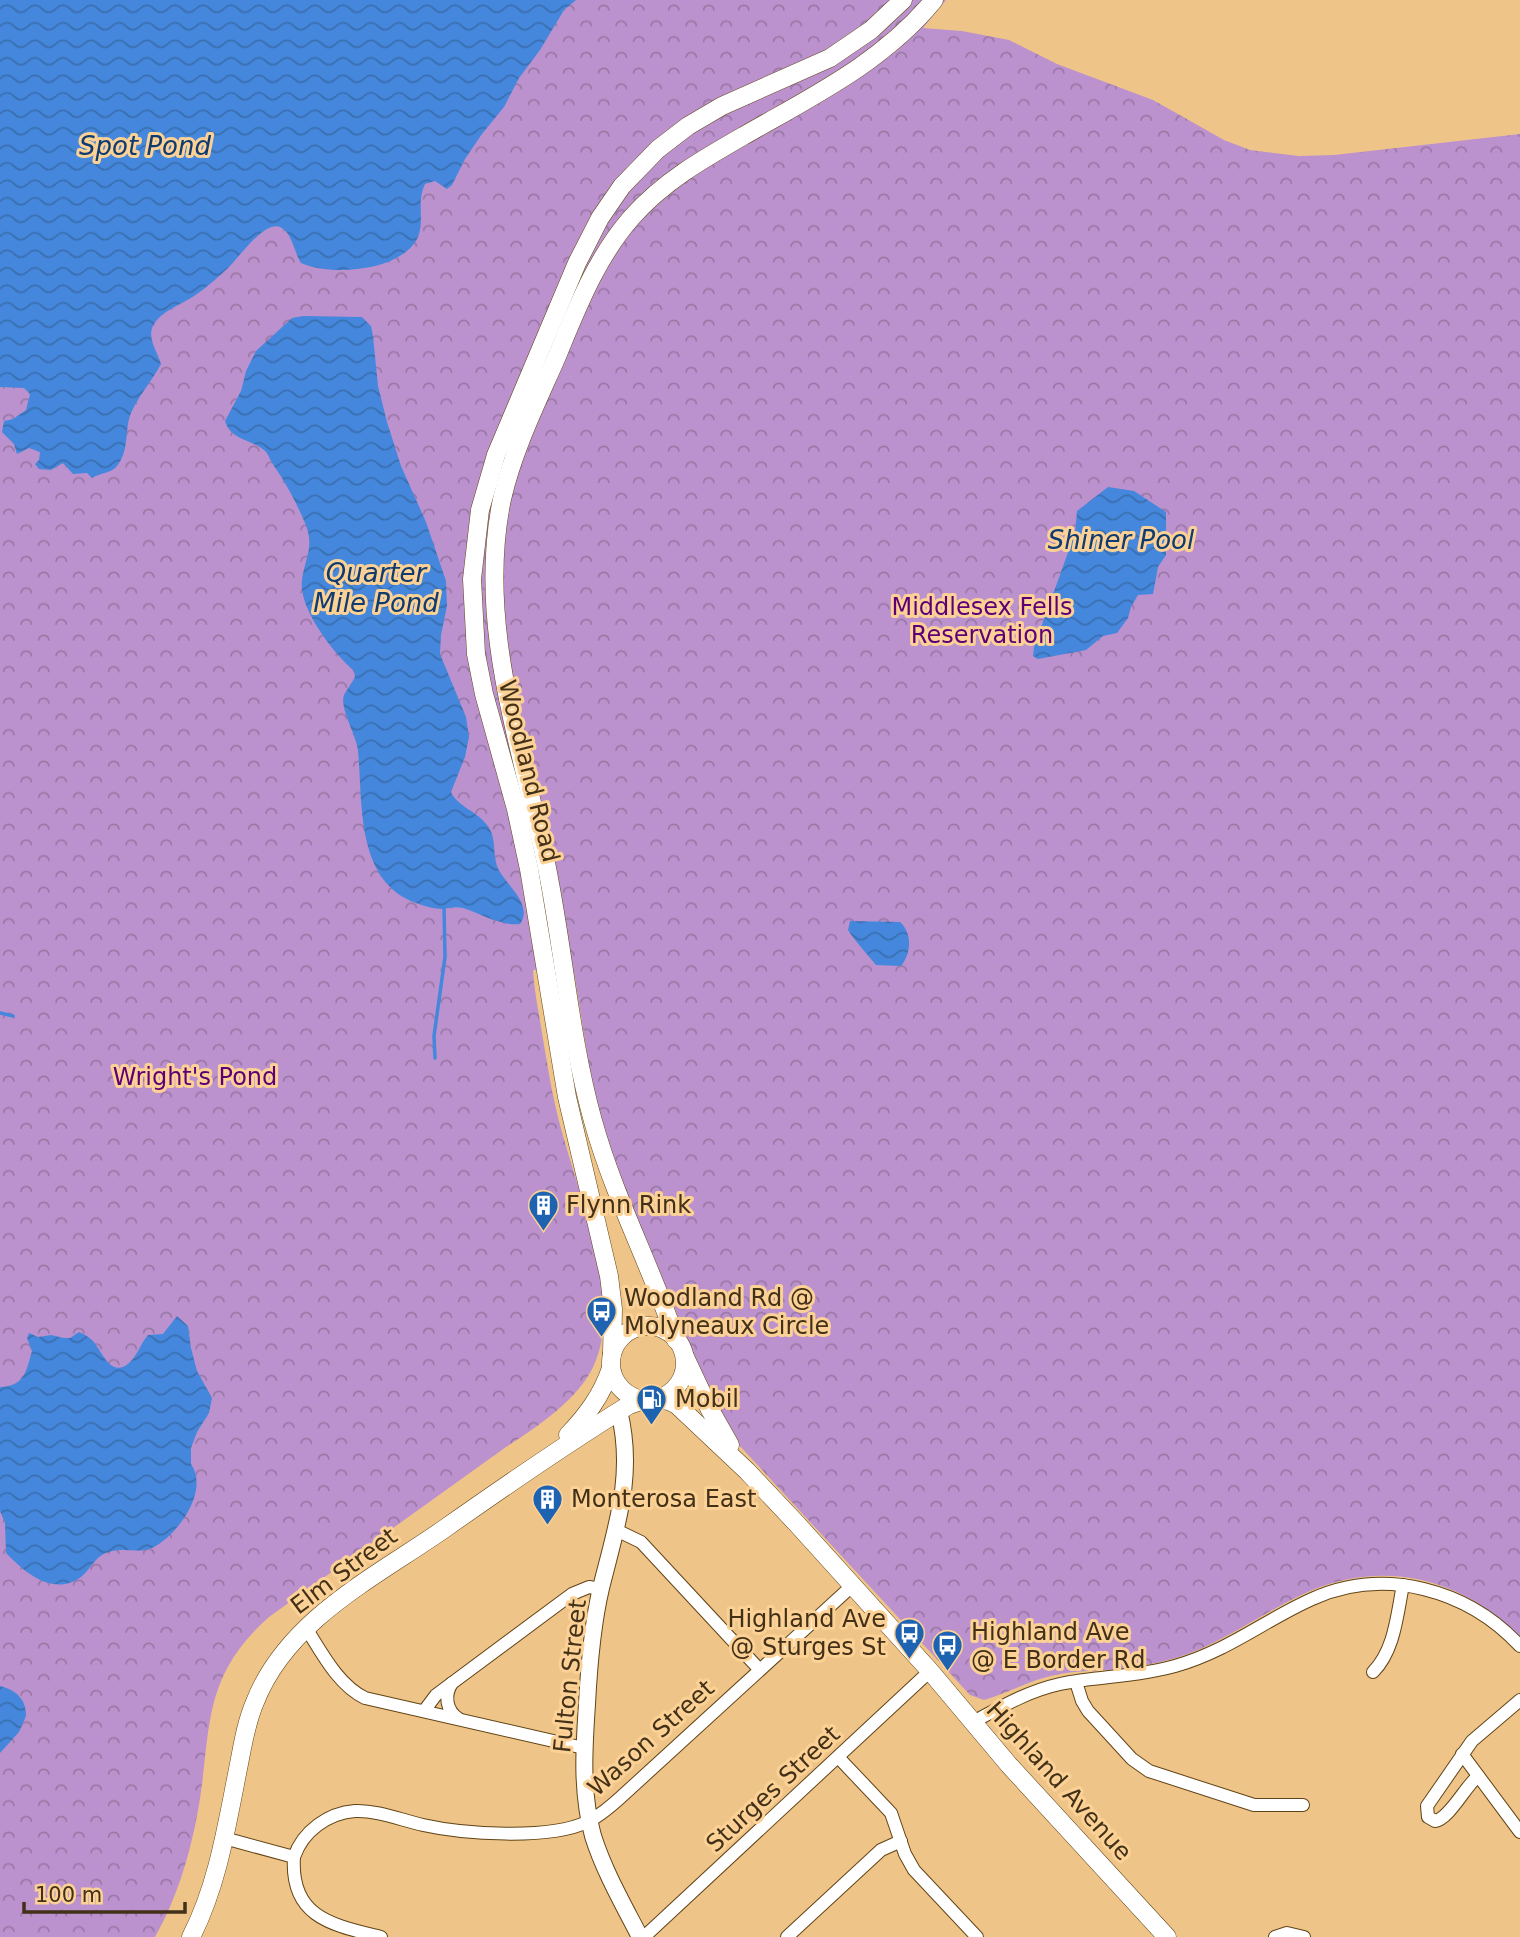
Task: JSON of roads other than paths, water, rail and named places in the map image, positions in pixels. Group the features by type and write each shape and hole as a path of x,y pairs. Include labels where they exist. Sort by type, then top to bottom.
{"main road":[{"name":"Woodland Road","path":"680,1347 616,1190 592,1119 550,934 478,666 472,603 473,554 480,510 496,455 564,293 600,218 629,178 675,135 722,106 813,68 871,30 903,0"},
{"name":"Woodland Road","path":"612,1361 612,1293 567,1097 541,841 502,670 496,611 495,552 502,499 521,438 584,292 620,232 646,203 683,171 839,81 878,55 934,0"},
{"path":"760,90 774,119"},
{"path":"600,218 620,232"},
{"path":"656,1327 666,1331 680,1347 685,1365 681,1380 671,1392 650,1399 628,1394 621,1388 612,1361 618,1342 636,1328 656,1327"},
{"name":"Highland Avenue","path":"680,1347 718,1426 747,1471"},
{"name":"Elm Street","path":"547,1457 583,1420 601,1393 612,1361"},
{"name":"Highland Avenue","path":"650,1399 666,1400 677,1405 747,1471 853,1585 1167,1937"},
{"name":"Elm Street","path":"191,1937 212,1886 255,1702 281,1656 306,1628 338,1602 547,1457 619,1411 650,1399"}],"street":[{"name":"Fulton Street","path":"619,1411 625,1444 626,1475 617,1530 601,1589 589,1665 584,1748 585,1792 589,1821 604,1863 642,1937"},
{"path":"617,1530 641,1542 759,1669"},
{"path":"973,1722 1033,1692 1076,1682 1138,1674 1191,1661 1248,1635 1298,1606 1327,1593 1372,1584 1403,1585 1438,1592 1460,1600 1492,1619 1520,1646"},
{"name":"Wason Street","path":"294,1857 304,1838 318,1825 332,1817 350,1812 370,1812 435,1828 480,1832 540,1831 567,1828 589,1821 621,1797 853,1585"},
{"path":"1373,1672 1390,1645 1403,1585"},
{"path":"424,1711 432,1699 454,1681 580,1589 601,1589"},
{"path":"306,1628 337,1674 355,1693 378,1701 584,1748"},
{"name":"Sturges Street","path":"642,1937 930,1671"},
{"path":"454,1681 448,1690 447,1702 453,1715 466,1721"},
{"path":"1076,1682 1088,1711 1132,1759 1149,1771 1254,1805 1303,1805"},
{"path":"1478,1776 1465,1788 1444,1819 1430,1819 1426,1807 1462,1754 1477,1736 1520,1700"},
{"path":"1462,1754 1520,1832"},
{"path":"838,1757 891,1813 914,1870 977,1937"},
{"path":"224,1838 294,1857 297,1888 305,1905 315,1915 328,1923 382,1937"},
{"path":"790,1936 881,1850 901,1841"},
{"path":"1275,1937 1287,1933 1304,1937"}],"water":[{"name":"Spot Pond","path":"0,0 576,0 564,10 519,78 504,107 465,159 452,185 447,189 435,181 425,184 421,197 420,231 410,248 382,264 330,270 301,263 287,233 274,226 259,235 207,286 158,319 151,334 161,364 131,413 121,460 112,470 92,478 87,473 73,474 63,463 51,470 39,469 35,464 39,460 40,452 29,448 17,454 14,444 2,432 4,421 13,419 26,410 30,394 24,388 0,387"},
{"name":"Quarter Mile Pond","path":"362,317 371,326 378,386 387,422 401,466 426,522 446,581 447,606 440,654 466,717 469,737 465,757 451,792 458,802 483,820 490,830 497,866 524,910 520,924 498,921 460,907 439,909 416,903 396,892 382,877 372,859 362,816 357,745 343,701 355,677 354,671 327,642 305,604 302,580 309,546 308,531 291,494 266,452 237,436 225,421 241,391 246,371 256,351 292,318"},
{"name":"Shiner Pool","path":"1108,487 1134,491 1166,512 1166,555 1158,567 1153,594 1138,595 1128,618 1117,633 1103,636 1086,650 1038,659 1033,656 1034,647 1075,533 1077,511"},
{"path":"850,921 900,922 909,938 907,956 901,966 876,965 848,930"},
{"path":"177,1316 188,1326 197,1371 212,1398 209,1413 191,1448 196,1487 188,1512 171,1534 152,1548 104,1554 71,1583 40,1580 6,1553 5,1523 0,1511 0,1387 15,1384 23,1376 32,1351 27,1338 29,1333 38,1337 51,1335 70,1338 79,1332 91,1340 108,1362 117,1368 132,1360 148,1335 163,1334"},
{"path":"0,1686 19,1696 26,1716 19,1732 0,1753"}],"waterway":[{"path":"435,1058 434,1036 445,957 444,908"},
{"path":"0,1013 13,1016"}],"place":[{"name":"Flynn Rink","path":"543,1232"},
{"name":"Woodland Rd @ Molyneaux Circle","path":"601,1339"},
{"name":"Mobil","path":"652,1426"},
{"name":"Monterosa East","path":"548,1526"},
{"name":"Highland Ave @ Sturges St","path":"909,1660"},
{"name":"Highland Ave @ E Border Rd","path":"948,1673"}],"park label":[{"name":"Middlesex Fells Reservation","path":"982,621"},
{"name":"Wright's Pond","path":"195,1077"}]}
